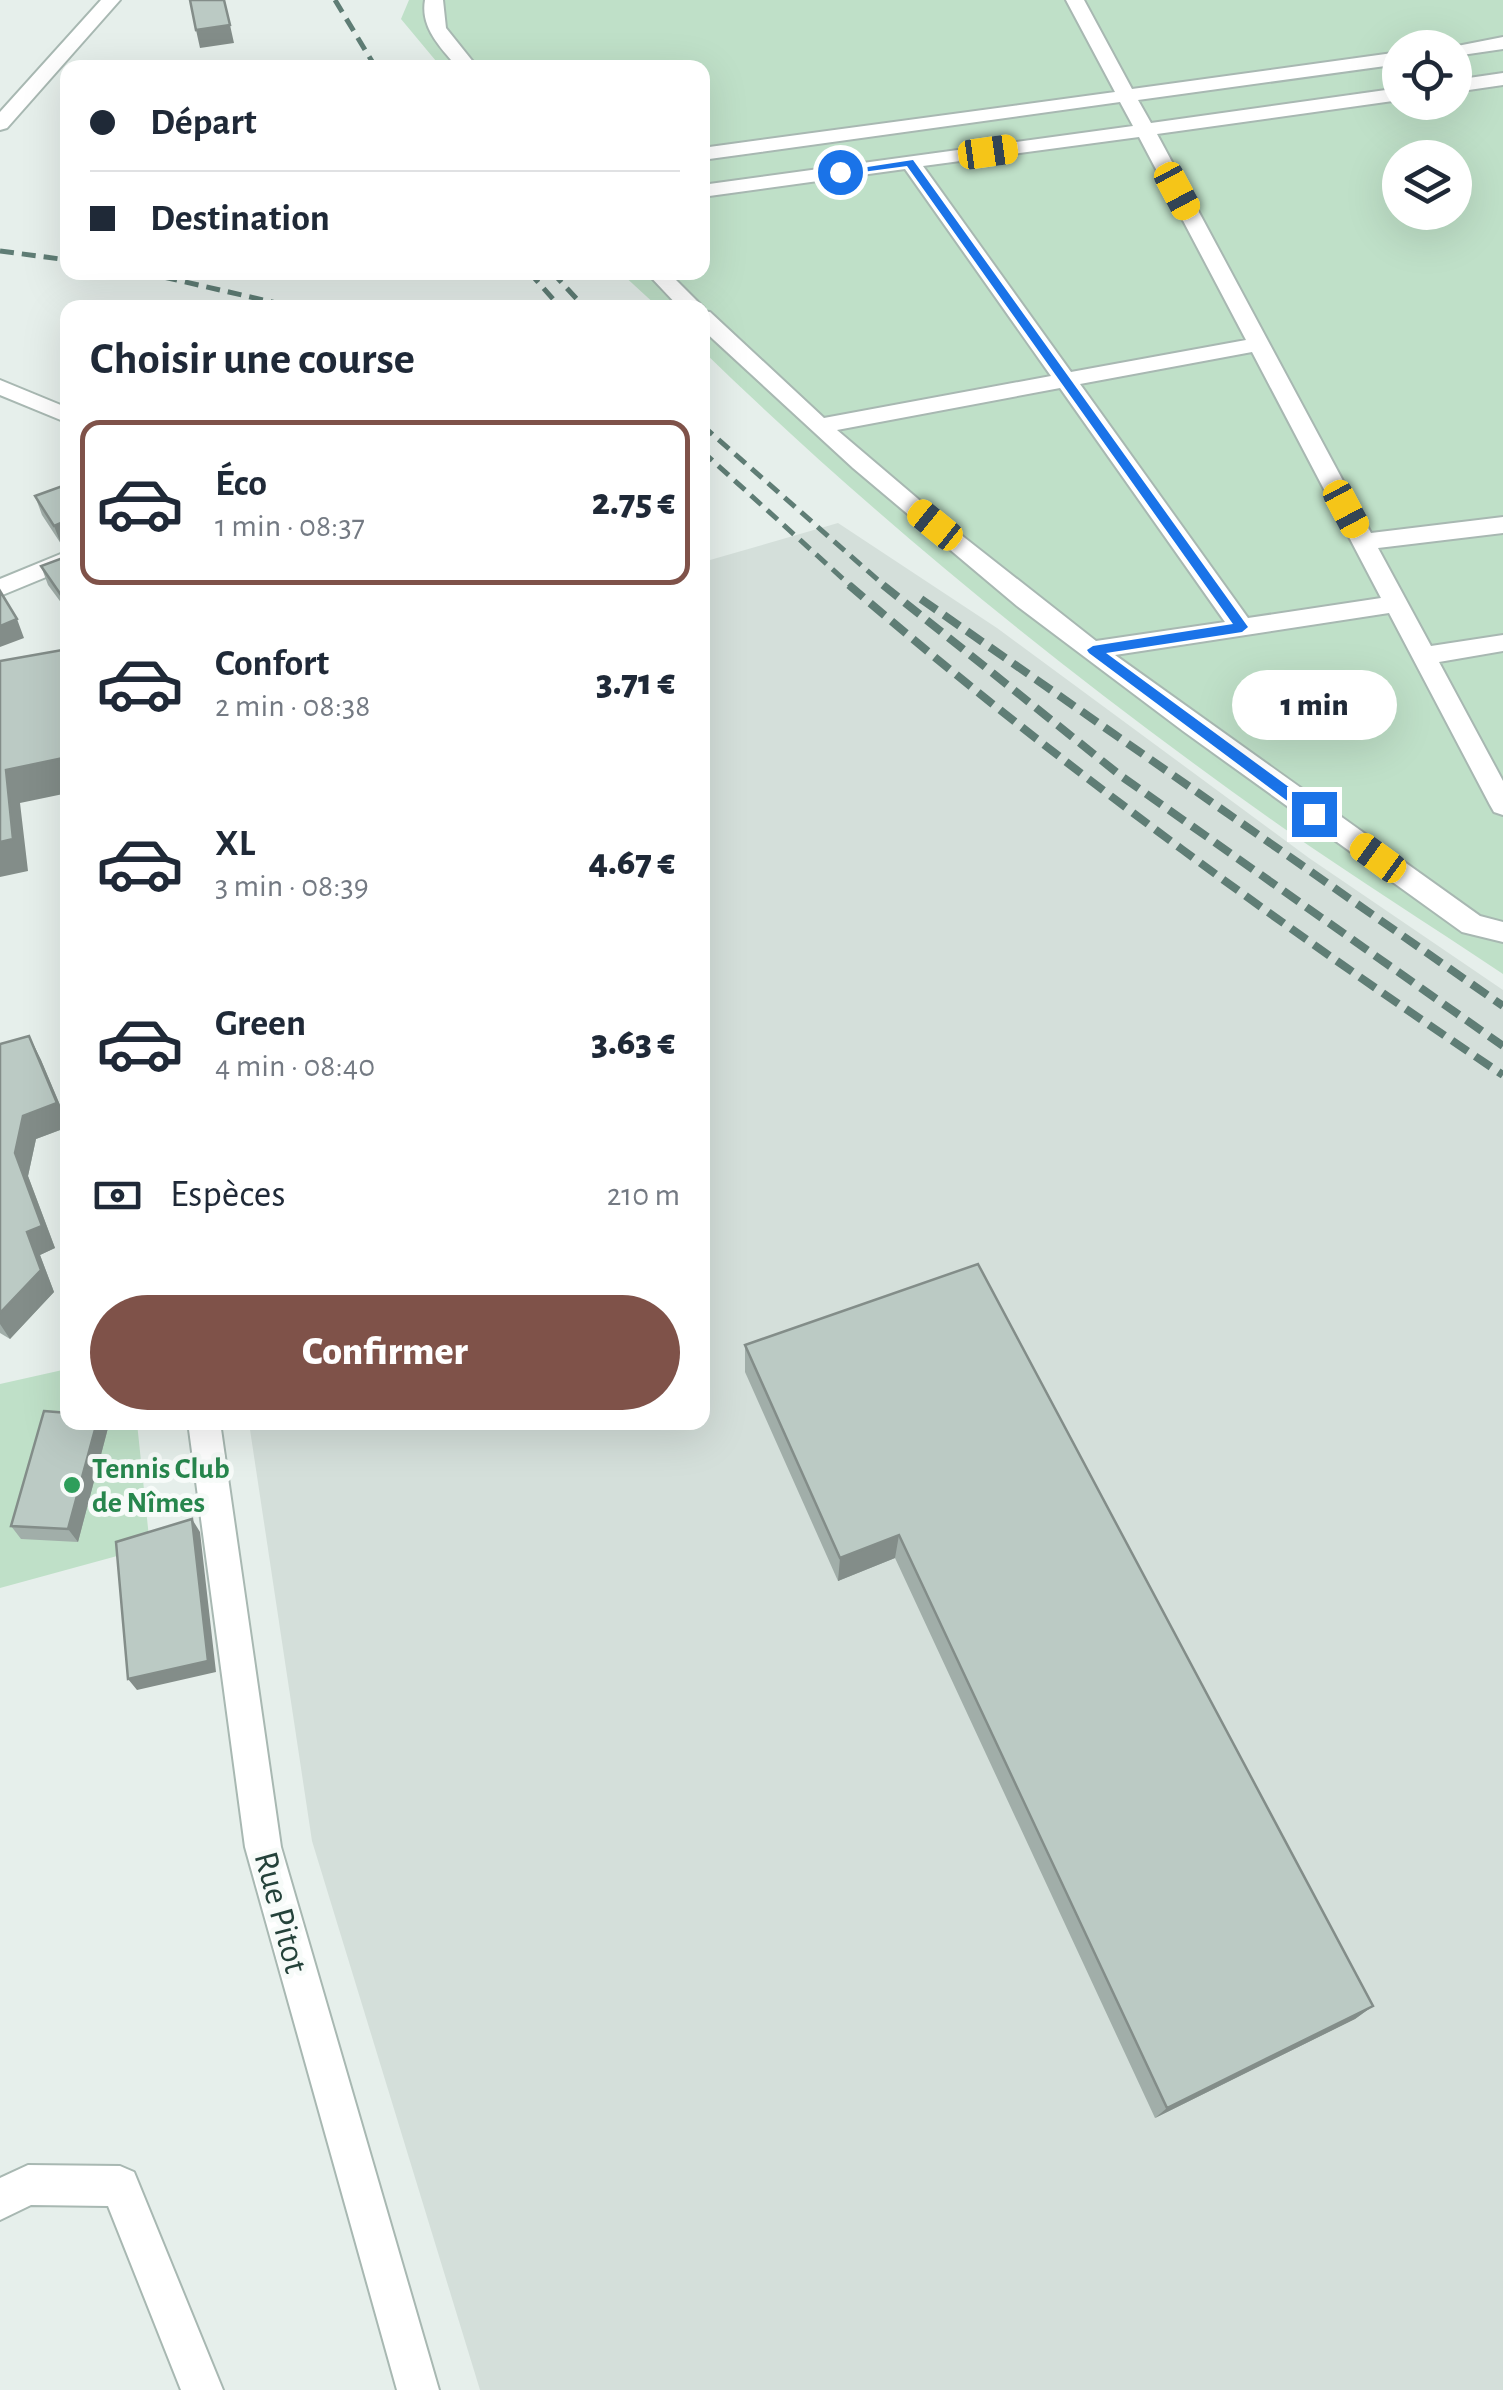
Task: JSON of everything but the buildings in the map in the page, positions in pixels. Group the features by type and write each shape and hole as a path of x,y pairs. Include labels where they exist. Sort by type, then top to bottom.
{"street":[{"path":"0,124 110,0"},
{"path":"434,0 431,10 436,27 462,60"},
{"path":"1075,0 1503,805"},
{"path":"1472,48 1503,44"},
{"path":"710,153 1382,60"},
{"path":"40,78 60,83"},
{"path":"1472,84 1503,79"},
{"path":"710,190 1382,97"},
{"path":"910,162 1242,627"},
{"path":"664,280 685,300"},
{"path":"710,325 818,426 1010,588 1472,925 1503,932"},
{"path":"818,426 1258,344"},
{"path":"0,387 60,413"},
{"path":"1363,542 1503,524"},
{"path":"0,588 60,562"},
{"path":"1093,650 1396,604"},
{"path":"1424,656 1503,643"},
{"name":"Rue Pitot","path":"205,1430 263,1847 418,2390"},
{"path":"0,2200 28,2185 120,2186 202,2390"}],"shaded area":[{"path":"838,523 997,628 1309,858 1503,990 1503,2390 480,2390 312,1841 250,1430 710,1430 710,560"}],"green space":[{"path":"409,0 1503,0 1503,974 1337,865 1206,772 1056,659 911,540 710,358 710,300 650,300 629,280 710,280 710,60 435,60 401,19"},
{"name":"Tennis Club de Nîmes","path":"60,1371 60,1430 138,1430 150,1547 0,1588 0,1384"}],"railway":[{"path":"335,0 371,60"},
{"path":"0,251 60,259"},
{"path":"177,280 263,300"},
{"path":"536,280 554,300"},
{"path":"559,280 578,300"},
{"path":"710,432 886,587"},
{"path":"710,458 852,587"},
{"path":"849,585 1005,714 1168,839 1503,1075"},
{"path":"883,585 1121,776 1503,1046"},
{"path":"921,599 1503,1006"}],"place":[{"name":"Tennis Club de Nîmes","path":"72,1485"}],"route":[{"path":"840,172 910,162 1242,627 1093,650 1314,814"}]}
